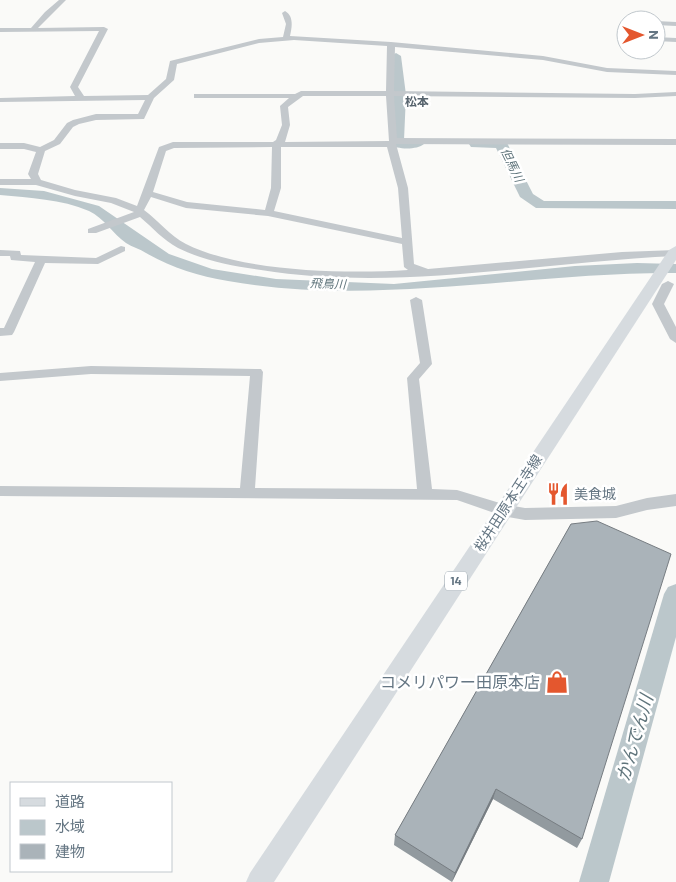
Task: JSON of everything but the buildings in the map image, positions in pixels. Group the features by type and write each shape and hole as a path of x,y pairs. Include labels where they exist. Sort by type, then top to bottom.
{"main road":[{"name":"桜井田原本王寺線","path":"259,882 503,510 663,283 676,252"}],"street":[{"path":"34,28 47,12 63,0"},
{"path":"286,13 289,24 286,38"},
{"path":"0,30 34,28 104,29 74,87 82,100"},
{"path":"0,146 24,146 41,150 56,142 70,125 76,122 96,117 141,117 150,97 170,80 173,63 234,46 286,38 391,44 543,58 607,70 676,73"},
{"path":"391,44 392,143 403,188 409,267 426,269 427,272"},
{"path":"268,213 274,203 276,190 278,143 286,125 284,106 300,92"},
{"path":"197,96 300,92 625,96 676,94"},
{"path":"0,100 82,100 150,97"},
{"path":"94,231 140,212 162,149 166,146 278,143 676,142"},
{"path":"37,182 33,174 41,150"},
{"path":"0,182 37,182 67,192 105,198 140,212 166,236 199,254 237,264 325,274 427,272 550,260 676,252"},
{"path":"148,193 186,205 268,213 408,242"},
{"path":"0,253 16,253 15,258 98,261 121,249"},
{"path":"0,332 8,332 42,260"},
{"path":"663,283 658,304 676,339"},
{"path":"416,300 426,364 413,378 425,494"},
{"path":"0,377 91,370 258,372 247,493"},
{"path":"0,491 457,495 503,510 525,514 616,512 647,504 676,500"}],"water":[{"name":"飛鳥川","path":"0,188 44,191 99,206 169,254 212,269 276,279 394,284 575,266 637,263 676,264 676,273 564,277 396,290 340,291 284,288 228,281 186,271 126,243 89,211 56,201 0,195"}],"waterway":[{"name":"但馬川","path":"396,56 400,95 397,144 417,144"},
{"name":"但馬川","path":"476,144 501,144 527,197 541,205 676,205"},
{"name":"かんでん川","path":"594,882 676,594"}],"place":[{"name":"美食城","path":"558,494"},
{"name":"コメリパワー田原本店","path":"557,682"}],"district":[{"name":"松本","path":"417,102"}]}
